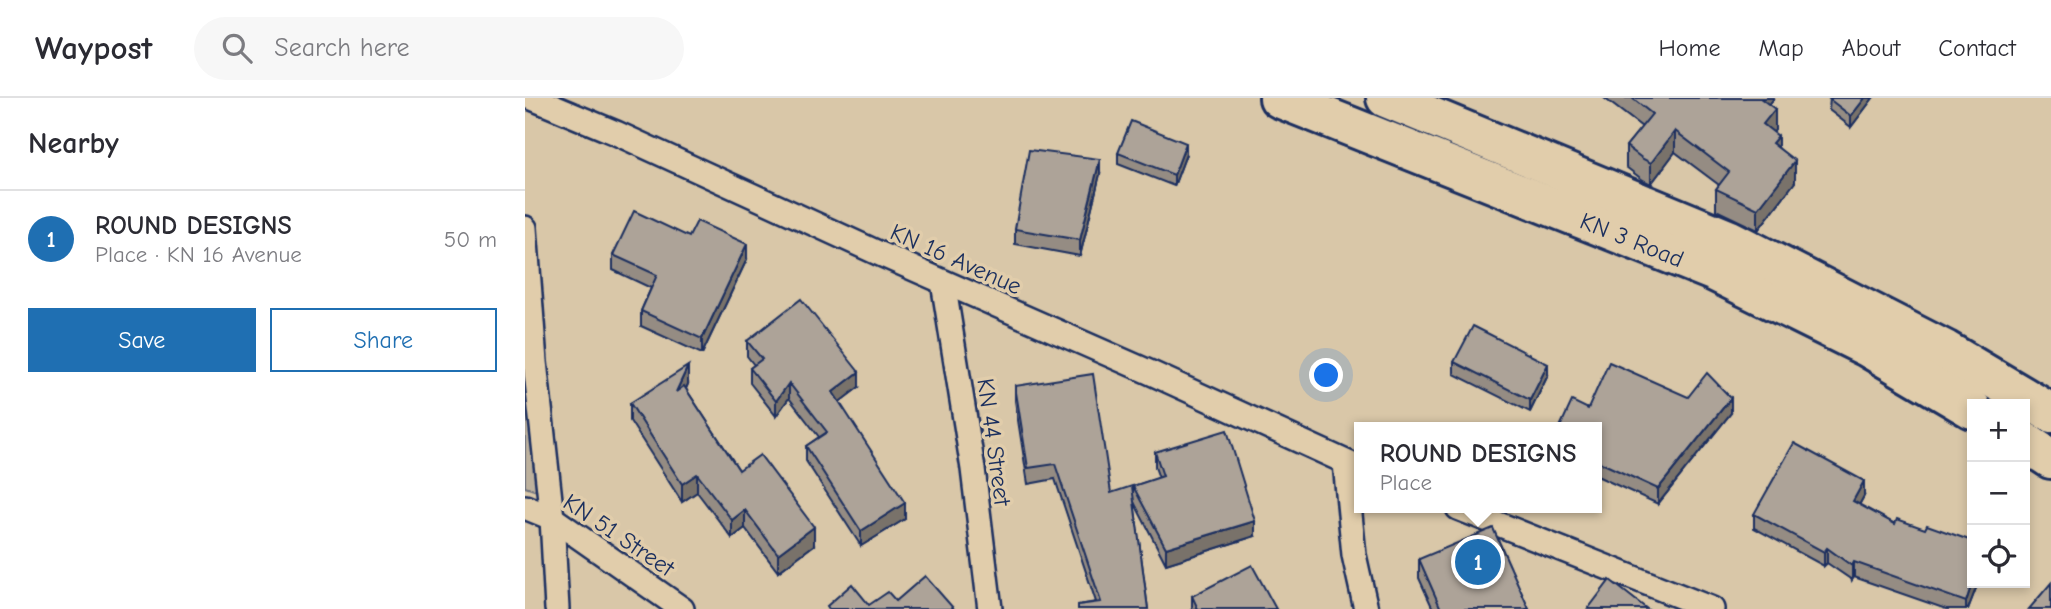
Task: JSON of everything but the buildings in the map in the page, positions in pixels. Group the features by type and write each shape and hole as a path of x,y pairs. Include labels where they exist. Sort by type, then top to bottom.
{"highway":[{"name":"KN 3 Road","path":"1279,98 1713,271 1867,347 1967,406"},
{"name":"KN 3 Road","path":"1386,98 1728,239 1945,350 2051,413"},
{"path":"2030,445 2051,459"}],"street":[{"name":"KN 16 Avenue","path":"532,98 639,143 1352,466"},
{"path":"525,228 535,362 552,518 557,609"},
{"name":"KN 44 Street","path":"943,282 973,469 990,609"},
{"path":"1352,466 1354,555 1366,609"},
{"name":"KN 51 Street","path":"525,507 552,518 682,609"},
{"path":"1471,513 1712,609"}],"shaded area":[{"path":"525,358 537,491 525,487"}],"place":[{"name":"ROUND DESIGNS","path":"1478,562"}]}
